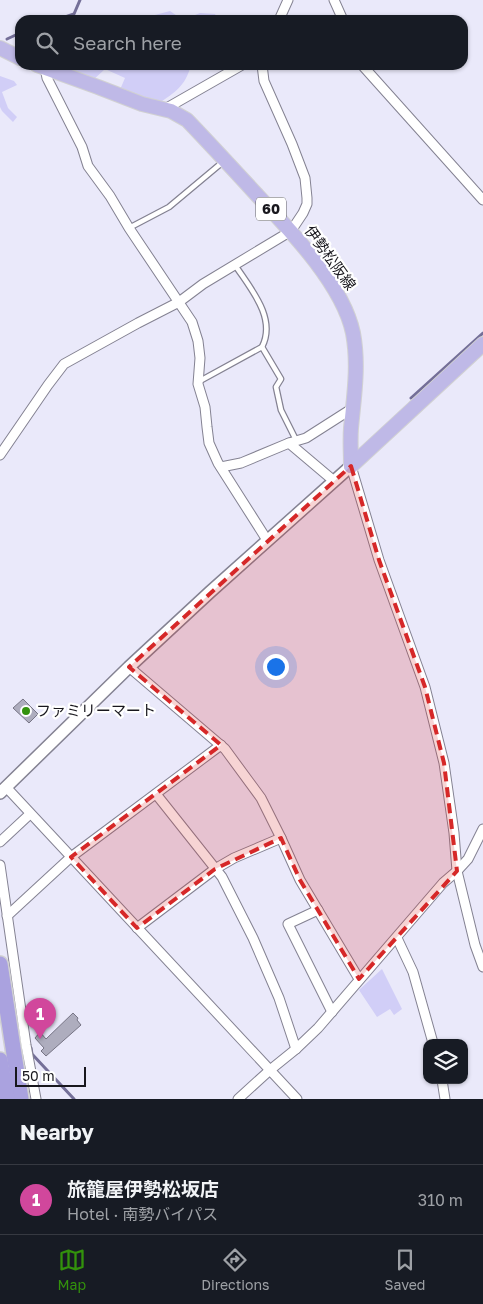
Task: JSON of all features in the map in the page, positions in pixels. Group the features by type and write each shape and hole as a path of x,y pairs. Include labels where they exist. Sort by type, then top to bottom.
{"highway":[{"path":"0,964 21,1099"},
{"path":"0,1060 7,1099"}],"main road":[{"path":"0,48 15,56"},
{"name":"伊勢松阪線","path":"50,70 142,104 165,109 187,120 291,231 334,288 343,303 353,332 356,359 351,430 351,466"},
{"path":"351,466 483,344"}],"street":[{"path":"281,15 288,0"},
{"path":"334,0 341,15"},
{"path":"43,70 82,148 88,166 110,196 129,228 192,322 198,341 200,358 198,382 205,407 209,443 214,457 225,476 267,540"},
{"path":"165,109 233,70"},
{"path":"0,455 64,364 179,302 203,284 291,231 307,204 305,178 264,81 263,70"},
{"path":"366,70 483,200"},
{"path":"221,467 241,463 306,438 353,408"},
{"path":"292,442 334,481"},
{"path":"297,1099 71,857 30,814 3,790 129,667 267,540 351,466 379,560 425,687 444,763 454,832 457,871 483,967"},
{"path":"129,667 221,745 260,798 300,880 360,979"},
{"path":"7,916 71,857 221,745"},
{"path":"156,794 222,877 253,938 279,998 296,1049"},
{"path":"0,842 30,814"},
{"path":"238,1099 318,1028 443,883 468,859 483,829"},
{"path":"137,928 214,869 234,858 281,838"},
{"path":"0,865 26,1045 36,1099"},
{"path":"318,910 288,924 332,1012"},
{"path":"397,938 413,972 432,1039"},
{"path":"443,1084 445,1099"}],"lane":[{"path":"129,228 169,207 226,160"},
{"path":"198,382 262,348 266,340 268,331 265,316 255,295 235,264"},
{"path":"262,348 281,379 276,387 281,410 295,436 292,442"}],"highlighted area":[{"path":"351,466 379,560 425,687 444,763 457,871 359,979 300,880 281,838 215,869 137,928 71,857 221,745 129,667"}],"shaded area":[{"path":"170,11 176,15 155,15"},
{"path":"200,13 216,15 195,15"},
{"path":"65,70 104,70 92,81"},
{"path":"107,70 190,70 182,84 158,104 119,92 125,78"},
{"path":"0,76 14,81 17,85 2,92 8,108 17,117 13,122 0,107"},
{"path":"382,969 402,1009 394,1015 390,1009 377,1017 359,990"}],"building":[{"name":"ファミリーマート","path":"23,699 38,714 29,723 13,708"},
{"path":"73,1013 81,1025 46,1056 41,1051 44,1048 35,1038 40,1032 46,1039"}],"waterway":[{"path":"71,15 74,14 80,0"},
{"path":"7,39 15,35"},
{"path":"411,398 483,333"},
{"path":"31,1048 32,1054 74,1099"}],"place":[{"name":"ファミリーマート","path":"26,711"},
{"name":"旅籠屋伊勢松坂店","path":"40,1039"}]}
